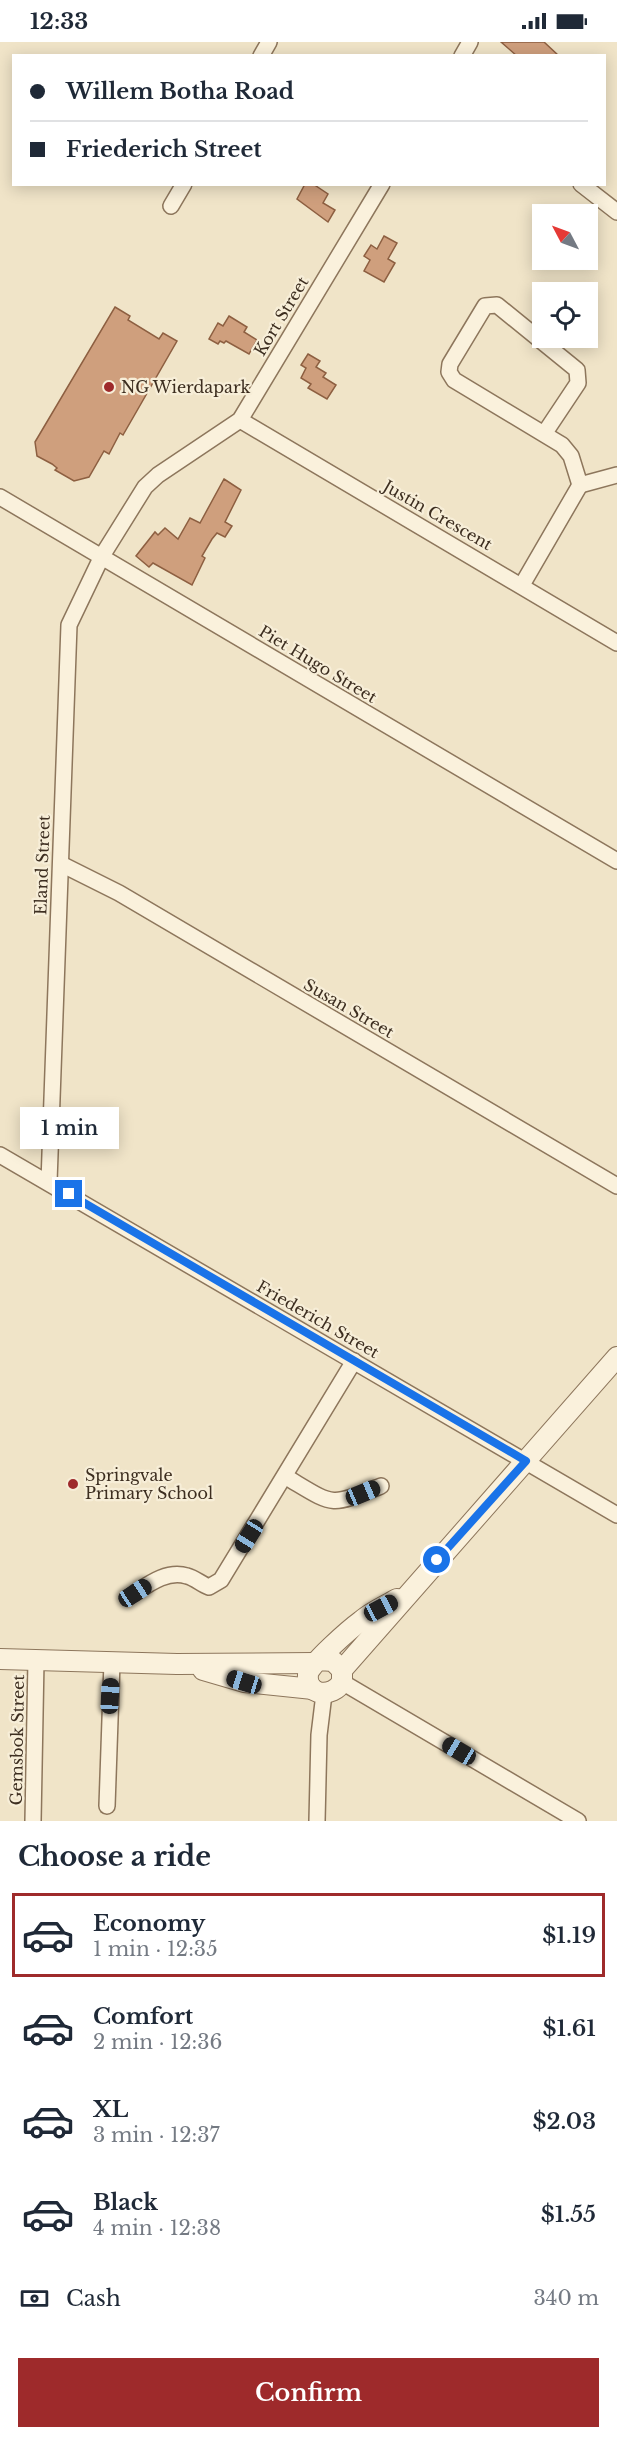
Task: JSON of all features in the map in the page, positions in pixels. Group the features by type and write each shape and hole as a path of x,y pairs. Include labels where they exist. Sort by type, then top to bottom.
{"street":[{"path":"171,206 183,186"},
{"name":"Kort Street","path":"102,556 151,480 240,420 381,186"},
{"path":"583,186 617,212"},
{"path":"544,434 578,383 578,370 497,305 485,306 450,364 449,372 454,380 561,445 571,456 580,485"},
{"name":"Justin Crescent","path":"240,420 617,643"},
{"path":"522,585 580,485 617,476"},
{"name":"Piet Hugo Street","path":"0,496 617,861"},
{"name":"Eland Street","path":"49,1182 68,631 102,556"},
{"name":"Susan Street","path":"61,864 119,893 617,1186"},
{"name":"Friederich Street","path":"0,1155 617,1515"},
{"path":"177,1664 244,1682 333,1692 342,1676 408,1593 617,1357"},
{"path":"135,1593 160,1578 179,1575 188,1576 209,1587 217,1584 286,1477 354,1361"},
{"path":"286,1477 331,1502 344,1501 381,1486"},
{"path":"317,1821 318,1692 308,1676 317,1662 361,1620 408,1593"},
{"path":"0,1659 177,1664 333,1661 342,1676 578,1821"},
{"name":"Gemsbok Street","path":"33,1821 36,1660"},
{"path":"106,1806 112,1662"}],"building":[{"path":"501,42 544,42 557,54 515,54"},
{"path":"304,186 316,186 328,194 323,203 335,210 328,222 297,199"},
{"path":"384,236 397,243 388,259 395,263 384,282 364,271 370,260 364,256 371,245 377,249"},
{"name":"NG Wierdapark","path":"115,307 130,316 128,320 159,339 163,333 177,341 123,435 120,433 109,454 104,451 89,477 74,481 37,456 35,442"},
{"path":"229,316 247,327 244,332 257,340 249,354 226,341 224,343 220,341 218,344 209,339 218,323 223,326"},
{"path":"308,354 320,361 316,367 326,373 323,377 336,385 327,399 308,388 311,384 301,378 306,368 301,365"},
{"path":"224,479 241,490 225,522 232,526 225,537 217,533 212,539 202,556 205,558 192,585 153,563 149,567 136,556 155,532 158,535 165,528 178,539 190,518 200,523"}],"place":[{"name":"NG Wierdapark","path":"109,387"},
{"name":"Springvale Primary School","path":"73,1484"}],"route":[{"path":"69,1194 526,1461 437,1560"}]}
